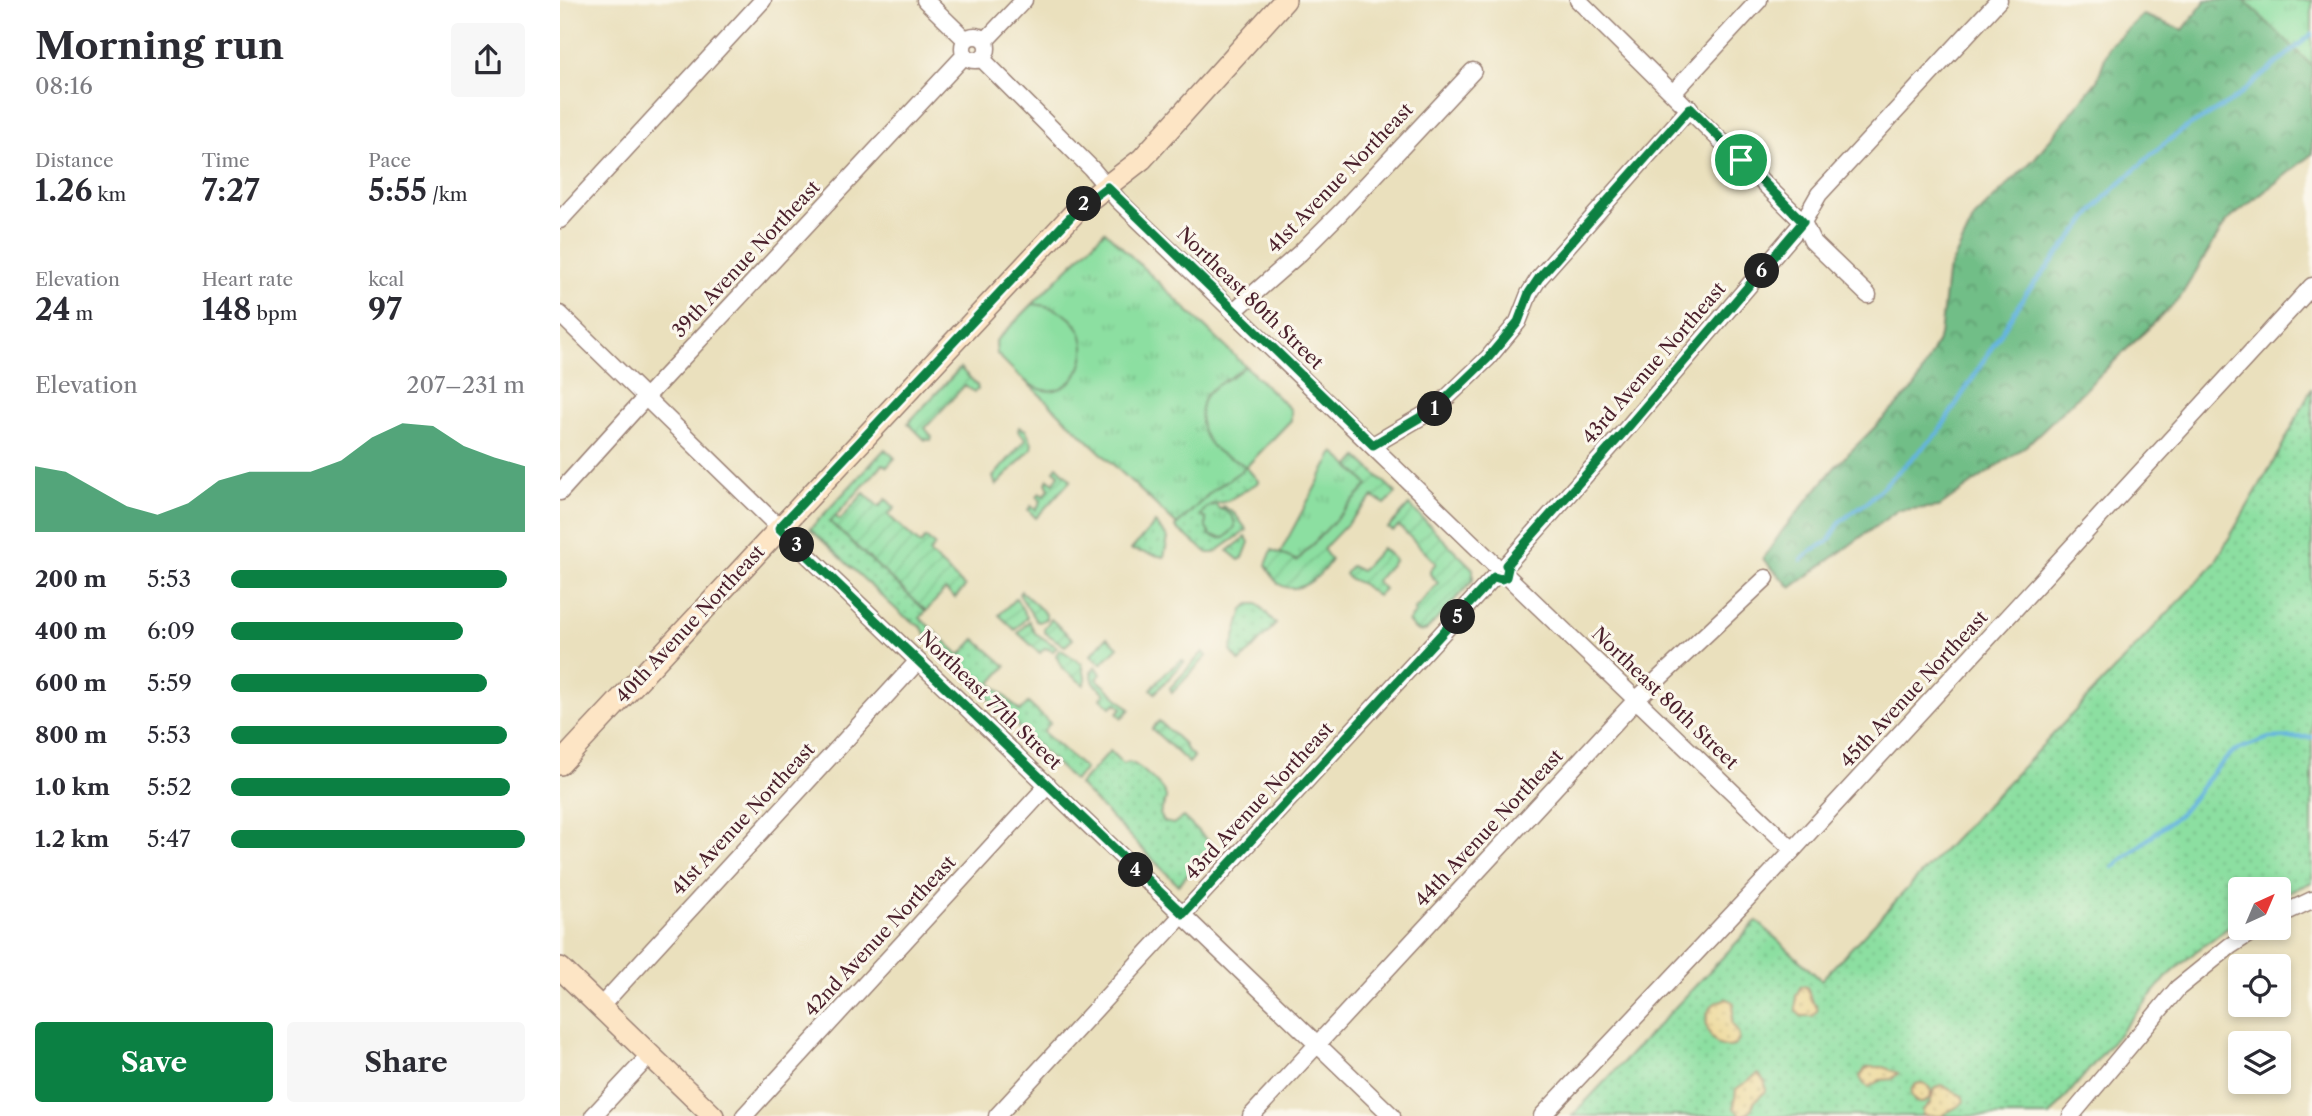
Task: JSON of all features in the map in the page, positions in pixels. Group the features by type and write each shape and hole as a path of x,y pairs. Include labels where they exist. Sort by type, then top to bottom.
{"street":[{"path":"560,220 763,0"},
{"name":"Northeast 80th Street","path":"925,0 971,51 1107,187 1500,570 1793,850"},
{"path":"971,51 987,49 985,41 1024,0"},
{"name":"40th Avenue Northeast","path":"560,764 1080,207 1142,159 1285,0"},
{"path":"1578,0 1803,222 1812,241 1868,295"},
{"path":"1674,92 1759,0"},
{"name":"43rd Avenue Northeast","path":"997,1116 1500,570 1629,426 1803,222 1819,194 1999,0"},
{"name":"39th Avenue Northeast","path":"560,492 971,51"},
{"name":"41st Avenue Northeast","path":"1234,311 1300,253 1340,213 1473,71"},
{"path":"1373,445 1436,408 1488,358 1518,322 1529,293 1539,278 1690,108"},
{"name":"45th Avenue Northeast","path":"1542,1116 1793,850 2312,286"},
{"name":"Northeast 77th Street","path":"560,314 1392,1116"},
{"name":"44th Avenue Northeast","path":"1251,1116 1636,699 1766,578"},
{"name":"41st Avenue Northeast","path":"600,1006 918,661"},
{"name":"42nd Avenue Northeast","path":"744,1116 1048,785"},
{"path":"2291,910 2312,900"},
{"path":"2071,1116 2178,988 2239,940"},
{"path":"560,968 713,1116"},
{"path":"593,1116 650,1055"}],"green space":[{"path":"2206,0 2312,0 2312,154 2226,222 2179,299 2027,445 1939,507 1898,510 1791,588 1763,559 1782,531 1835,467 1915,387 1940,336 1947,274 1974,218 2035,158 2097,81 2109,46 2143,15 2183,30"},
{"path":"2244,0 2312,0 2312,66"},
{"path":"1105,231 1291,410 1291,420 1241,471 1212,491 1177,525 997,354 996,341"},
{"path":"1033,304 1058,311 1074,322 1082,337 1084,353 1080,369 1071,381 1059,389 1044,390 1031,385 997,354 996,341"},
{"path":"1245,366 1291,410 1291,420 1246,467 1214,448 1204,434 1201,422 1203,400 1208,393"},
{"path":"960,368 978,389 974,392 965,385 925,428 932,437 931,440 925,440 908,423"},
{"path":"2312,388 2312,882 2291,892 2291,877 2228,877 2228,928 2166,978 2050,1116 1572,1116 1757,921 1821,980 2214,564 2279,452"},
{"path":"1019,427 1026,430 1032,443 1031,449 996,486 993,477 1026,439 1018,431"},
{"path":"885,449 895,458 887,467 883,464 830,522 926,611 920,618 960,655 975,639 1006,666 991,683 1020,711 1028,703 1050,723 1043,732 1085,769 1074,781 931,643 922,628 901,614 810,529"},
{"path":"1334,452 1369,485 1297,561 1280,553"},
{"path":"1358,457 1396,493 1385,504 1373,497 1323,549 1331,560 1309,583 1294,588 1279,584 1266,565 1272,550 1297,561 1368,485 1350,466"},
{"path":"1057,466 1071,480 1036,518 1028,510 1031,506 1036,510 1041,501 1037,496 1040,493 1044,496 1049,489 1046,483 1048,479 1054,483 1059,474 1054,470"},
{"path":"1246,467 1259,482 1227,501 1210,505 1207,528 1212,536 1225,538 1227,511 1222,509 1223,506 1235,514 1247,530 1214,553 1208,553 1175,527 1212,491"},
{"path":"864,493 879,507 886,499 895,508 888,515 920,544 926,538 935,546 929,553 965,587 955,598 945,590 926,611 830,522 835,516 840,520"},
{"path":"1216,504 1230,515 1235,523 1235,527 1225,538 1211,536 1206,528 1206,519 1200,516 1206,508"},
{"path":"1409,505 1473,569 1473,580 1427,630 1421,631 1414,629 1408,622 1416,612 1414,610 1438,583 1430,574 1436,563 1399,526 1393,531 1388,528"},
{"path":"1155,523 1168,538 1164,557 1131,550"},
{"path":"1246,537 1249,542 1243,558 1239,560 1228,551"},
{"path":"1382,548 1395,560 1376,581 1384,589 1377,596 1345,574 1351,566 1361,571"},
{"path":"1021,591 1046,614 1046,619 1036,621 1019,594"},
{"path":"1016,598 1027,617 1015,630 999,615"},
{"path":"1250,604 1258,604 1276,624 1240,662 1231,651 1243,609"},
{"path":"1051,619 1073,639 1065,646 1044,632"},
{"path":"1029,621 1035,633 1057,647 1053,651 1045,648 1040,653 1018,633"},
{"path":"1107,637 1118,647 1101,664 1091,655"},
{"path":"1060,649 1082,664 1086,680 1084,685 1062,668 1056,655"},
{"path":"1203,652 1207,656 1172,693 1170,688"},
{"path":"1182,660 1184,662 1155,693 1151,689 1166,672"},
{"path":"1096,666 1101,674 1097,679 1130,709 1122,718 1117,713 1122,708 1116,703 1111,707 1101,698 1105,693 1094,683 1091,672"},
{"path":"1159,721 1194,757 1189,763 1152,729"},
{"path":"1110,751 1123,764 1129,762 1138,767 1162,789 1166,798 1160,814 1164,822 1173,824 1183,817 1214,846 1178,885 1079,785"}],"sand":[{"path":"1801,986 1807,987 1811,1000 1818,1009 1813,1016 1801,1016 1796,1011 1796,996"},
{"path":"1728,999 1734,1003 1732,1023 1739,1036 1735,1045 1726,1047 1711,1037 1707,1018 1709,1009 1716,1002"},
{"path":"1883,1067 1898,1073 1892,1079 1880,1080 1869,1087 1860,1077 1865,1069"},
{"path":"1758,1074 1765,1082 1766,1091 1755,1101 1749,1113 1741,1116 1734,1108 1736,1089"},
{"path":"1921,1083 1928,1086 1931,1093 1928,1100 1921,1103 1914,1100 1911,1093 1914,1086"},
{"path":"1941,1085 1962,1096 1964,1101 1942,1116 1923,1116 1923,1110 1930,1104 1934,1089"}],"waterway":[{"path":"1802,560 1812,550 1828,542 1841,521 1868,501 1938,433 2025,295 2104,198 2160,147 2184,129 2232,101 2312,34"},
{"path":"2113,867 2182,812 2214,771 2234,751 2269,738 2312,737"}],"route":[{"path":"1690,108 1741,160 1803,222 1506,565 1506,577 1494,577 1183,914 779,528 1080,207 1107,187 1373,445 1436,408 1488,358 1518,322 1529,293 1539,278 1690,108"}]}
